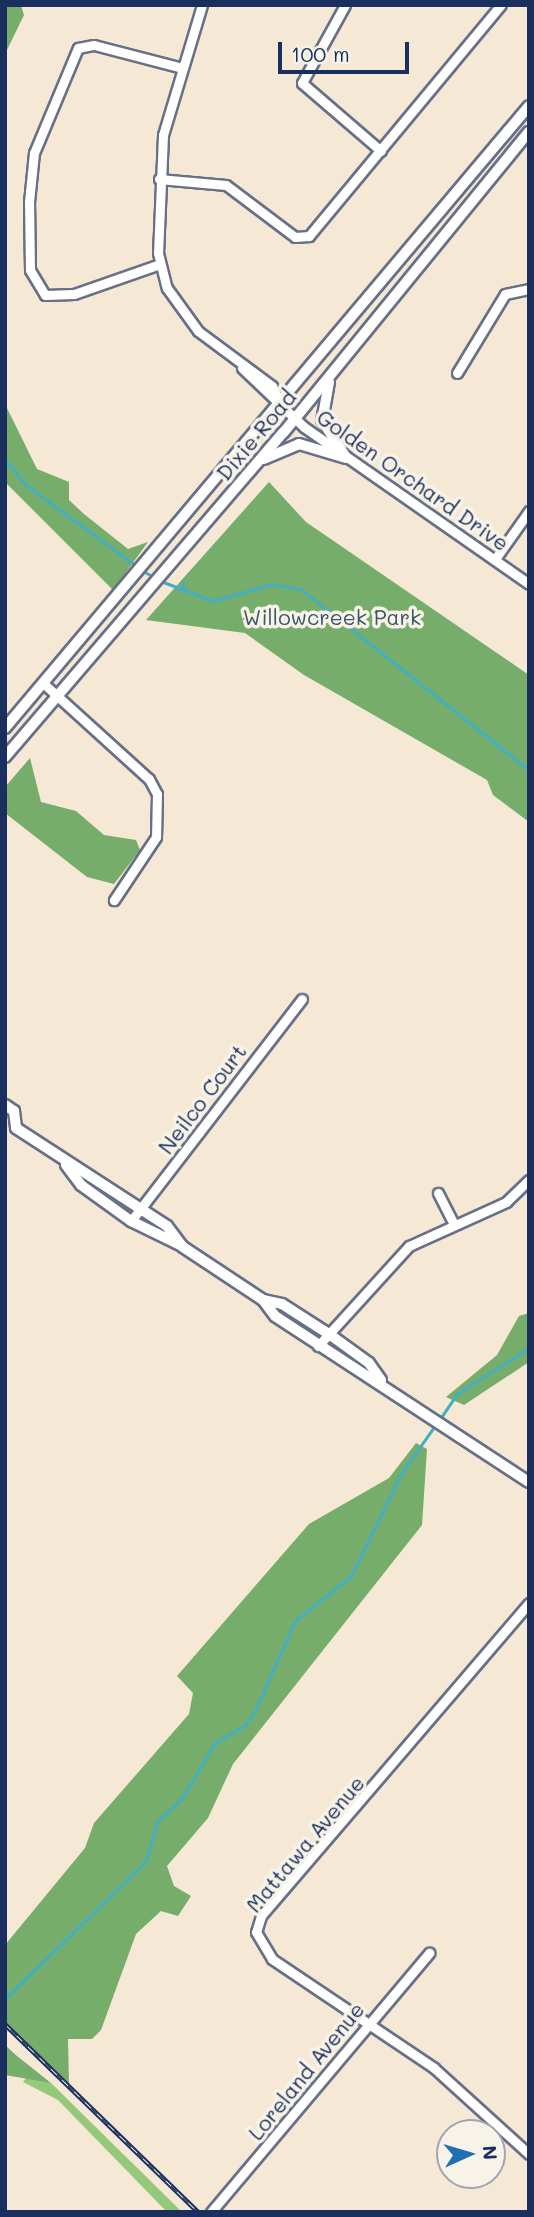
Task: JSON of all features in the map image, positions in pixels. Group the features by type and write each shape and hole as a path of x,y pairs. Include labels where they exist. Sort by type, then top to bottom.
{"main road":[{"name":"Dixie Road","path":"5,728 154,556 529,106"},
{"name":"Dixie Road","path":"5,757 258,463 529,132"},
{"path":"332,373 322,420 346,458"},
{"path":"258,463 299,444 346,458"},
{"path":"5,1105 14,1111 11,1130 141,1209 183,1247"},
{"path":"65,1162 81,1185 131,1221 183,1247 263,1300 318,1346 380,1380 529,1482"},
{"path":"263,1300 282,1304 329,1334 369,1363 380,1380"}],"street":[{"name":"Golden Orchard Drive","path":"202,5 179,67 159,179 160,264 181,310 242,368 272,387 280,403 295,417 346,458 529,583"},
{"path":"345,5 302,83 381,151"},
{"path":"159,179 226,185 301,238 381,151 501,5"},
{"path":"160,264 74,294 45,295 30,270 29,202 34,153 78,48 94,45 179,67"},
{"path":"457,373 505,294 529,289"},
{"path":"495,559 529,511"},
{"path":"43,683 149,779 157,794 156,837 114,900"},
{"name":"Neilco Court","path":"131,1221 302,999"},
{"path":"318,1346 394,1259 453,1223 506,1202 529,1180"},
{"path":"438,1193 453,1223"},
{"name":"Mattawa Avenue","path":"529,1603 261,1916 260,1948 434,2068 529,2154"},
{"name":"Loreland Avenue","path":"211,2212 429,1953"}],"green space":[{"path":"5,5 21,5 24,15 5,54"},
{"path":"5,404 37,469 69,482 69,500 128,549 148,542 113,590 5,482"},
{"name":"Willowcreek Park","path":"269,482 306,522 529,675 529,822 493,795 487,780 304,675 245,633 146,620"},
{"path":"30,758 41,802 76,811 104,835 136,840 140,850 114,884 87,877 5,813 5,787"},
{"path":"529,1313 529,1362 464,1405 446,1397 497,1355 519,1316"},
{"path":"416,1443 427,1449 422,1525 233,1764 208,1818 167,1866 174,1886 191,1896 178,1916 161,1911 136,1934 101,2030 92,2039 68,2039 69,2084 5,2022 5,1945 85,1848 94,1823 189,1714 193,1693 177,1676 309,1524 389,1478"},
{"path":"5,2045 17,2056 51,2083 5,2075"},
{"path":"27,2077 51,2083 182,2212 167,2212 58,2100 23,2082"}],"waterway":[{"path":"5,459 25,484 138,567"},
{"path":"143,571 156,578"},
{"path":"161,581 213,601 272,584 301,589 529,770"},
{"path":"182,592 183,582"},
{"path":"440,1419 457,1394 529,1348"},
{"path":"5,1999 146,1861 157,1822 181,1800 215,1743 245,1725 255,1711 295,1621 351,1576 401,1474 436,1424"}],"railway":[{"path":"5,2024 198,2212"}]}
